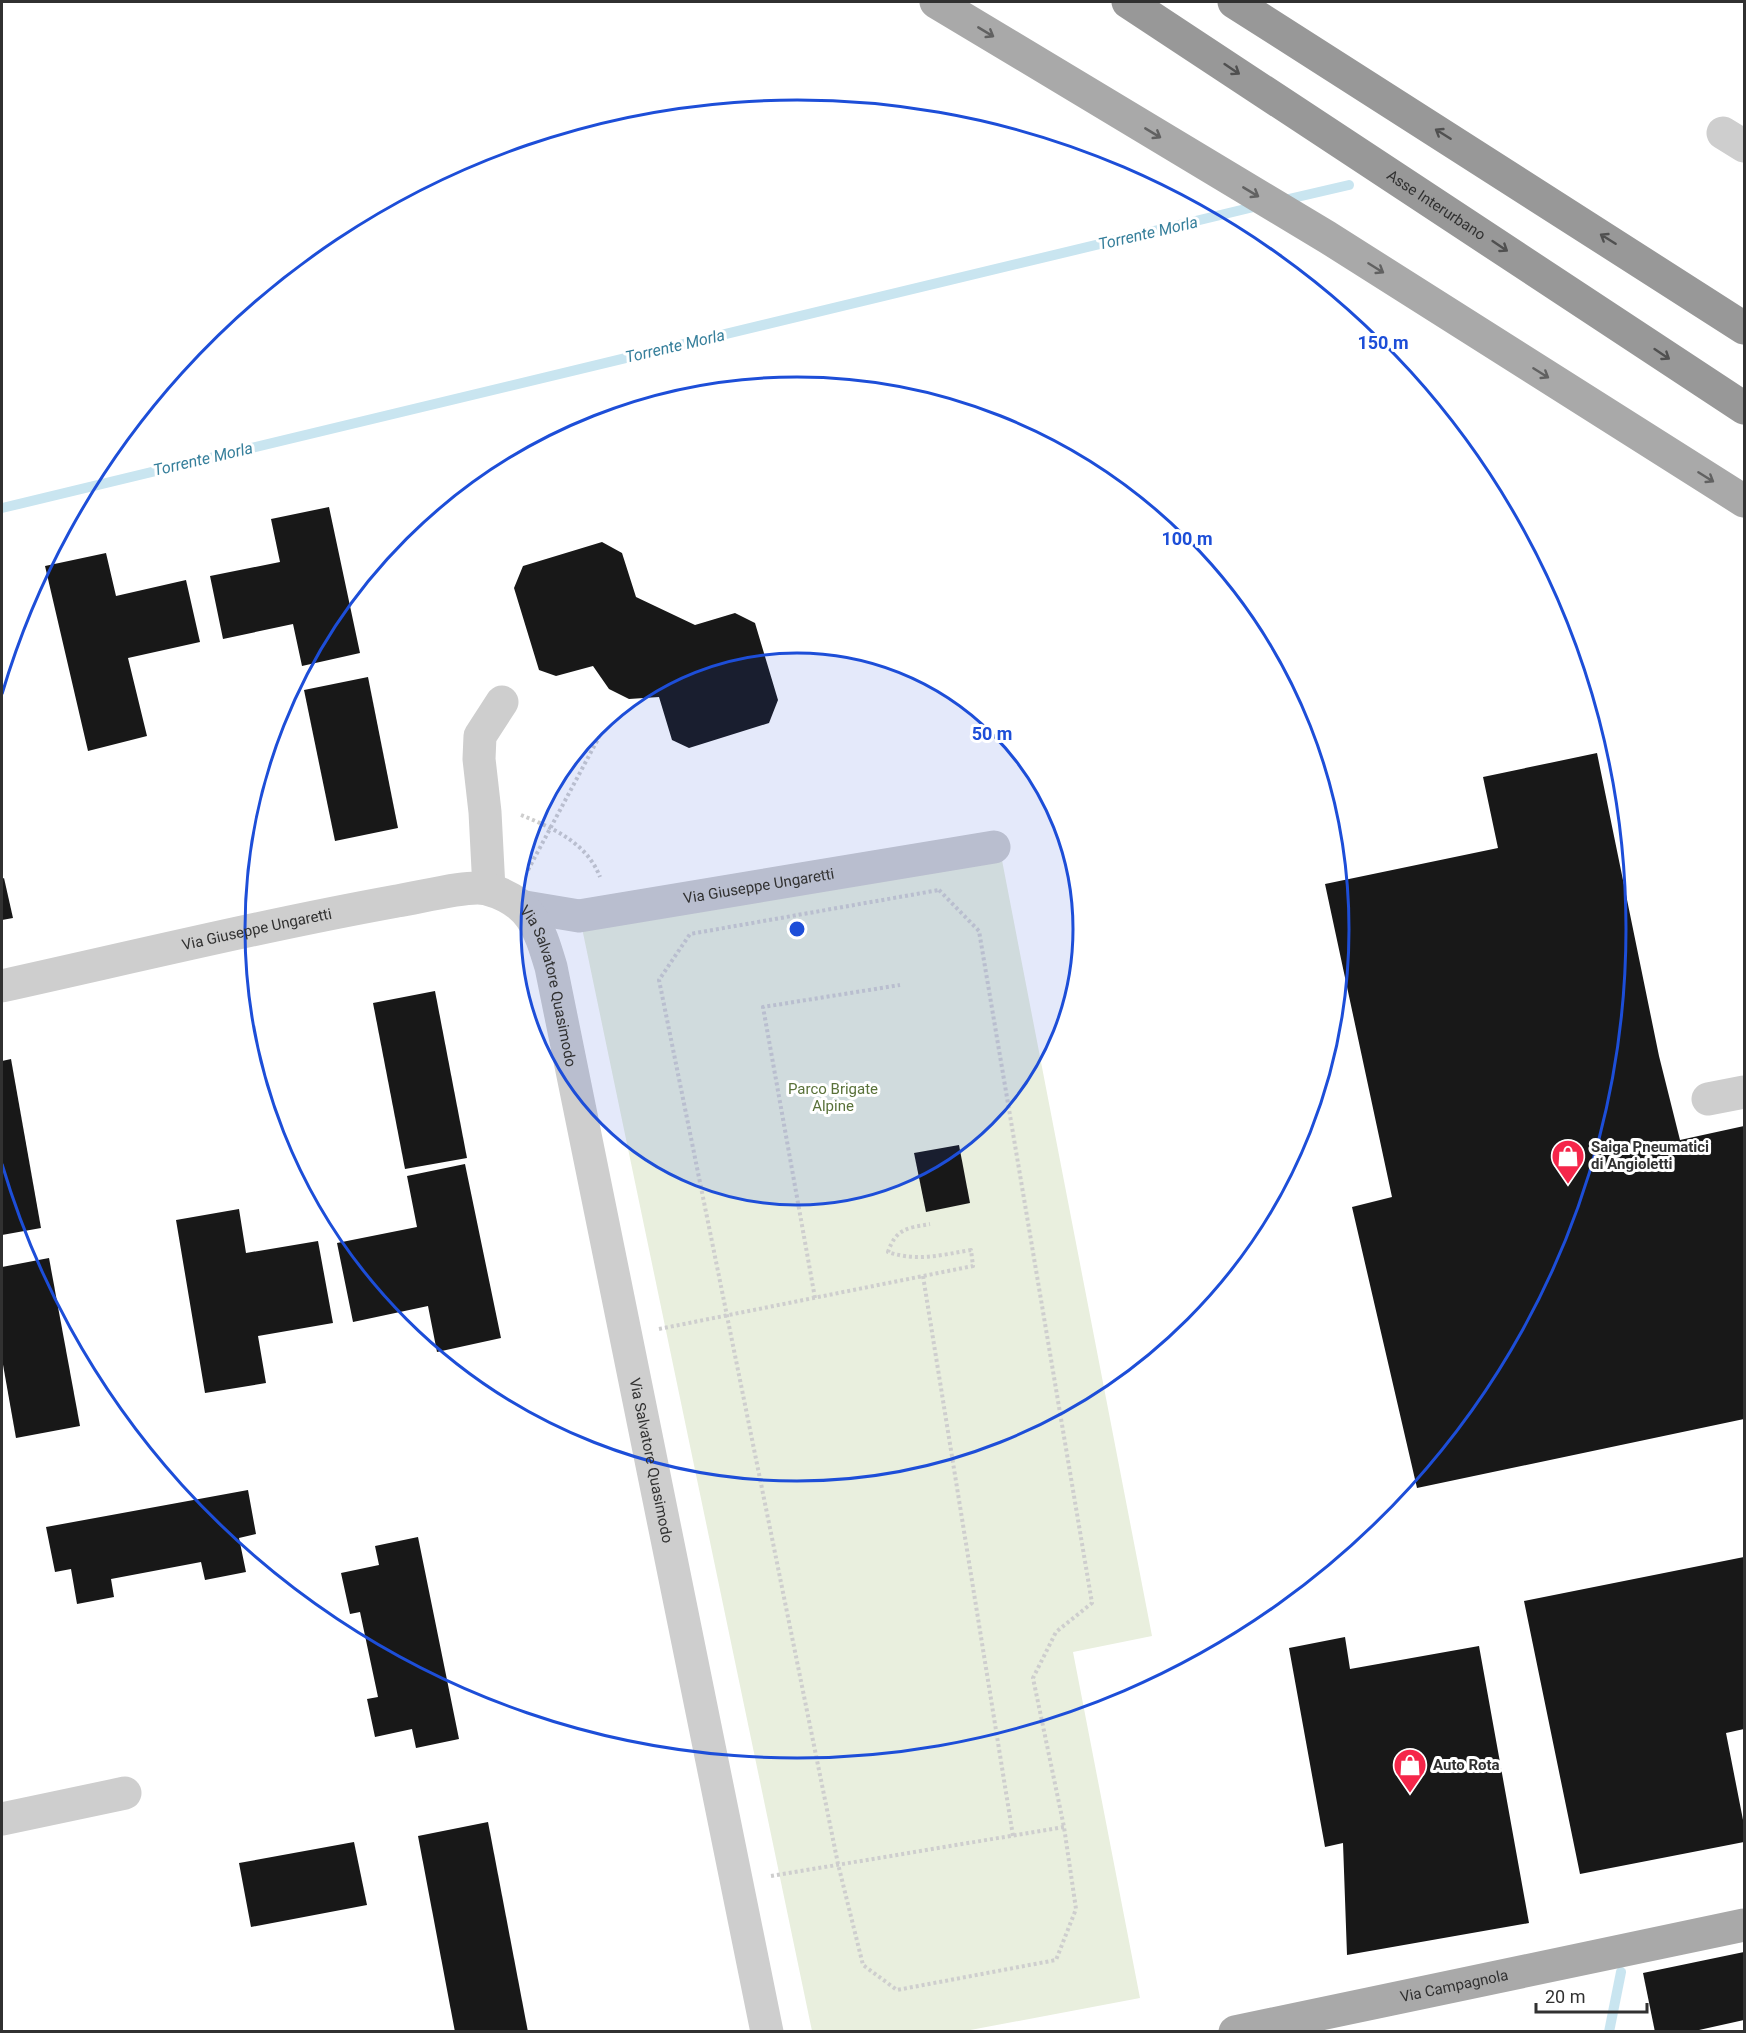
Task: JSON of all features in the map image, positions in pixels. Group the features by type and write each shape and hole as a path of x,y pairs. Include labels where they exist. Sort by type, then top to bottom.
{"highway":[{"path":"1108,2 1184,36"},
{"name":"Asse Interurbano","path":"1128,2 1184,36 1744,408"},
{"path":"1234,2 1644,261 1744,328"},
{"path":"1644,261 1744,304"}],"main road":[{"path":"936,2 1327,237 1744,501"},
{"name":"Via Campagnola","path":"1235,2031 1744,1925"},
{"path":"1334,2031 1363,2006"}],"street":[{"path":"502,702 480,736 479,759 485,812 509,899"},
{"name":"Via Giuseppe Ungaretti","path":"2,986 334,913 479,887 509,899 579,916 994,847"},
{"name":"Via Salvatore Quasimodo","path":"509,899 540,930 551,967 767,2031"},
{"path":"1708,1099 1744,1092"},
{"path":"2,1819 125,1793"}],"path":[{"path":"509,899 599,737"},
{"path":"485,812 522,815 572,839 595,865 612,911"},
{"path":"939,890 979,931 1092,1603 1056,1632 1033,1678 1064,1827 1076,1909 1056,1960 897,1990 863,1965 838,1864 727,1316 659,980 690,934 939,890"},
{"path":"815,1298 763,1007 900,985"},
{"path":"626,1336 973,1266 971,1250 926,1259 904,1257 888,1252 893,1238 907,1228 930,1224"},
{"path":"924,1276 1013,1836"},
{"path":"736,1881 1064,1827"}],"green space":[{"name":"Parco Brigate Alpine","path":"1000,850 1152,1636 1073,1652 1140,1998 965,2031 812,2031 582,928"}],"building":[{"path":"329,507 360,653 302,666 293,624 223,639 210,576 280,562 271,519"},
{"path":"602,542 622,553 636,597 695,625 735,613 755,623 778,700 769,723 689,748 672,740 659,697 629,699 609,689 593,666 556,676 539,670 514,588 523,566"},
{"path":"106,553 116,596 186,580 200,642 128,658 147,736 88,751 45,566"},
{"path":"368,677 398,828 335,841 304,690"},
{"path":"1597,753 1659,1056 1680,1140 1744,1126 1744,1419 1417,1488 1352,1207 1392,1197 1325,884 1498,848 1483,777"},
{"path":"4,878 13,918 2,920 2,879"},
{"path":"435,991 467,1158 405,1169 373,1003"},
{"path":"11,1059 41,1228 2,1235 2,1061"},
{"path":"959,1145 970,1203 926,1212 914,1153"},
{"path":"465,1164 501,1338 437,1352 428,1306 353,1322 337,1243 417,1227 407,1176"},
{"path":"239,1209 246,1253 318,1241 333,1323 258,1336 266,1383 205,1393 176,1220"},
{"path":"49,1258 80,1426 16,1438 2,1359 2,1267"},
{"path":"248,1490 256,1534 239,1538 246,1572 205,1580 201,1562 111,1579 114,1597 77,1604 71,1569 55,1572 46,1527"},
{"path":"418,1537 459,1739 416,1748 412,1729 375,1737 367,1699 378,1697 360,1612 350,1614 341,1573 379,1565 375,1546"},
{"path":"1744,1557 1744,1729 1726,1733 1744,1825 1744,1842 1580,1874 1524,1601"},
{"path":"1345,1637 1350,1669 1479,1646 1529,1923 1347,1955 1343,1843 1325,1847 1289,1648"},
{"path":"488,1822 528,2032 455,2032 418,1836"},
{"path":"354,1842 367,1905 251,1927 239,1863"},
{"path":"1744,1952 1744,2020 1690,2032 1655,2032 1643,1973"}],"waterway":[{"name":"Torrente Morla","path":"1280,201 1349,185"},
{"name":"Torrente Morla","path":"2,508 1262,205"},
{"path":"1609,2032 1621,1972"}],"place":[{"name":"Saiga Pneumatici di Angioletti","path":"1568,1185"},
{"name":"Auto Rota","path":"1410,1794"}]}
